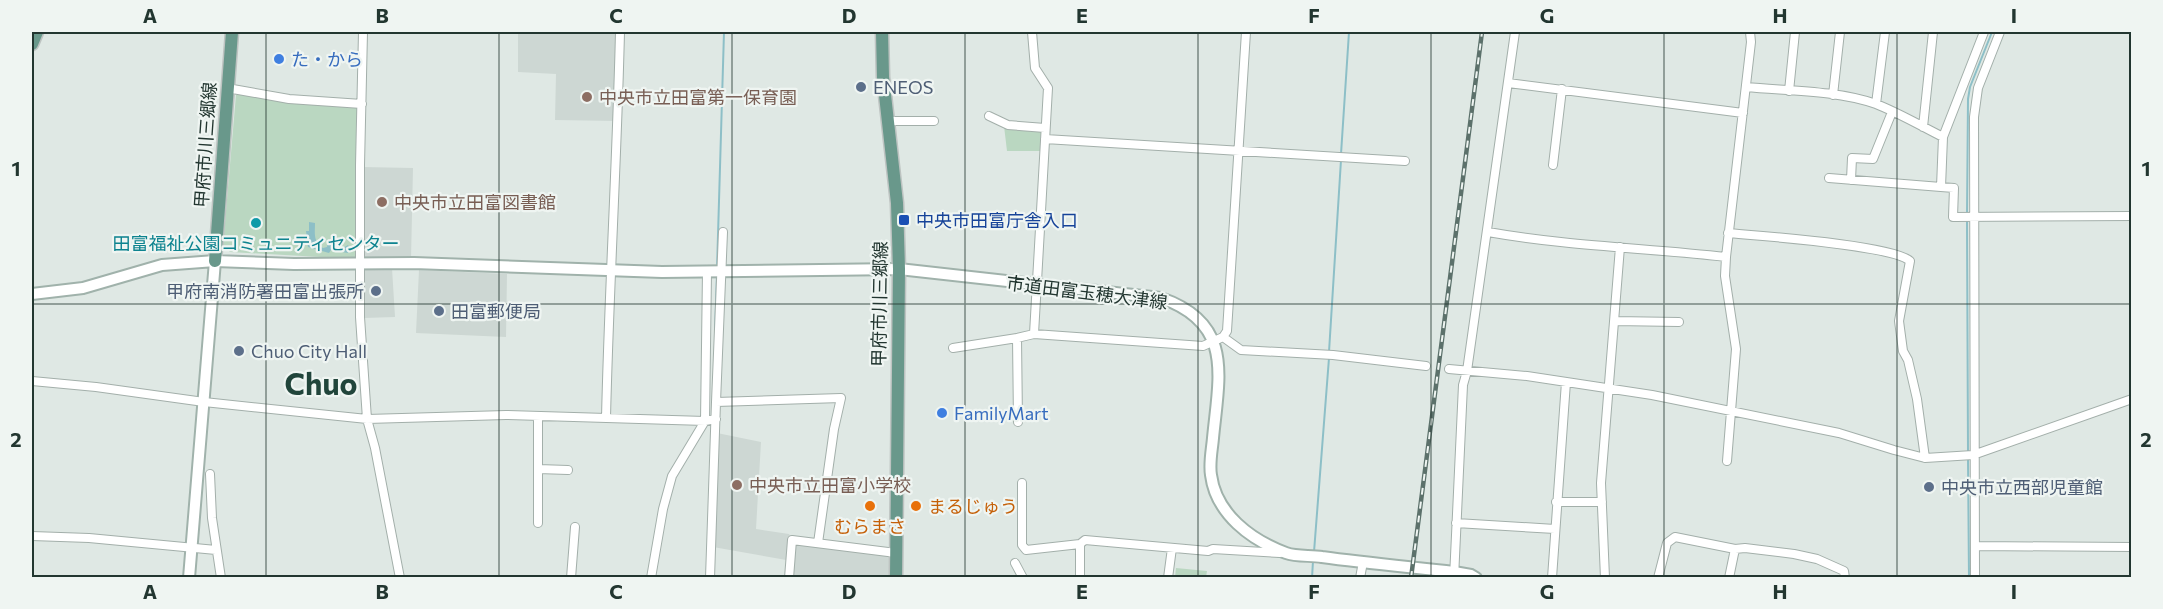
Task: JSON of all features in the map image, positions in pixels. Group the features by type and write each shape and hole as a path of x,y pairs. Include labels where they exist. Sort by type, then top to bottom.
{"main road":[{"path":"32,44 37,32"},
{"name":"甲府市川三郷線","path":"215,261 226,88 232,32"},
{"name":"甲府市川三郷線","path":"882,32 882,64 897,203 896,578"}],"street":[{"path":"363,32 360,317 367,419 375,448 400,578"},
{"path":"606,418 620,32"},
{"path":"1032,32 1035,68 1048,88 1034,334"},
{"path":"953,348 1034,334 1203,346 1219,340 1227,331 1246,32"},
{"path":"1454,575 1463,385 1488,232 1515,32"},
{"path":"1727,462 1736,349 1725,276 1726,257 1751,42 1750,32"},
{"path":"1789,91 1795,32"},
{"path":"1833,95 1840,32"},
{"path":"1876,104 1885,32"},
{"path":"1923,127 1934,32"},
{"path":"1941,187 1943,137 1983,32"},
{"path":"1975,578 1969,456 1974,106 1981,79 2001,32"},
{"path":"1508,83 1743,112"},
{"path":"1746,87 1833,95 1876,104 1943,137"},
{"path":"226,88 289,99 362,104"},
{"path":"1553,165 1562,89"},
{"path":"1851,180 1852,158 1874,159 1893,112"},
{"path":"988,116 1008,125 1045,128"},
{"path":"888,121 934,121"},
{"path":"1045,139 1405,161"},
{"path":"1828,178 1954,188 1953,217 2132,216"},
{"path":"710,578 711,420 716,271 723,232"},
{"path":"1488,232 1550,242 1726,257"},
{"path":"1728,233 1846,246 1894,254 1910,261 1899,321 1903,351 1908,360 1917,399 1925,458"},
{"path":"1605,578 1601,483 1620,247"},
{"path":"189,578 215,261"},
{"name":"市道田富玉穂大津線","path":"32,294 82,288 162,265 215,261 610,270 898,269 1161,297 1191,311 1219,340 1211,474 1223,510 1239,527 1288,554 1454,575 1471,575 1476,578"},
{"path":"651,578 663,509 672,476 711,420 716,402 716,271"},
{"path":"1614,321 1679,322"},
{"path":"1017,338 1018,422"},
{"path":"1219,340 1241,350 1333,355 1426,366"},
{"path":"1449,369 1609,388 1755,415 1839,433 1925,458 1969,456 2132,399"},
{"path":"32,381 367,419 538,416 711,420"},
{"path":"1552,578 1566,382"},
{"path":"716,402 841,398 834,429 818,543"},
{"path":"538,416 538,523"},
{"path":"538,469 568,470"},
{"path":"210,474 212,518 221,578"},
{"path":"1022,483 1022,545 1026,550 1080,543 1085,540 1172,548 1288,554"},
{"path":"1556,502 1602,502"},
{"path":"1456,523 1555,529"},
{"path":"571,578 575,527"},
{"path":"32,536 89,538 216,550"},
{"path":"1658,578 1667,543 1676,537 1735,549 1745,548 1817,559 1844,571 1845,578"},
{"path":"789,578 792,540 896,553"},
{"path":"1080,543 1080,578"},
{"path":"1974,546 2132,547"},
{"path":"1168,578 1172,548"},
{"path":"1729,578 1735,549"},
{"path":"1015,562 1023,578"},
{"path":"1360,578 1363,562"}],"shaded area":[{"name":"中央市立田富第一保育園","path":"518,32 620,32 618,121 555,120 556,74 518,72"},
{"path":"362,167 413,168 411,259 361,258"},
{"path":"362,268 392,268 395,317 364,318"},
{"path":"419,270 507,274 506,337 416,333"},
{"name":"中央市立田富小学校","path":"717,433 761,442 756,529 789,534 795,544 891,555 891,577 791,577 792,561 713,547"}],"green space":[{"path":"236,95 258,95 359,107 357,259 230,252 223,246"},
{"path":"1004,126 1013,130 1041,132 1040,151 1007,151"},
{"path":"1176,568 1207,571 1206,577 1175,577"}],"water":[{"path":"309,222 315,223 315,237 320,246 327,247 328,243 332,242 341,249 348,245 350,249 348,253 331,250 329,253 308,247 306,231 309,231"}],"waterway":[{"path":"717,269 724,32"},
{"path":"1341,154 1349,32"},
{"path":"1967,215 1968,99 1970,87 1992,32"},
{"path":"1329,352 1341,160"},
{"path":"1967,221 1968,452"},
{"path":"715,332 717,274"},
{"path":"356,307 358,337"},
{"path":"1314,552 1329,358"},
{"path":"1968,458 1969,578"},
{"path":"1312,578 1313,561"}],"railway":[{"path":"1411,578 1482,32"}],"place":[{"name":"た・から","path":"279,59"},
{"name":"ENEOS","path":"861,87"},
{"name":"中央市立田富第一保育園","path":"587,97"},
{"name":"中央市立田富図書館","path":"382,202"},
{"name":"中央市田富庁舎入口","path":"904,220"},
{"name":"田富福祉公園コミュニティセンター","path":"256,223"},
{"name":"甲府南消防署田富出張所","path":"376,291"},
{"name":"田富郵便局","path":"439,311"},
{"name":"Chuo City Hall","path":"239,351"},
{"name":"FamilyMart","path":"942,413"},
{"name":"中央市立田富小学校","path":"737,485"},
{"name":"中央市立西部児童館","path":"1929,487"},
{"name":"むらまさ","path":"870,506"},
{"name":"まるじゅう","path":"916,506"}],"district":[{"name":"Chuo","path":"321,382"}]}
